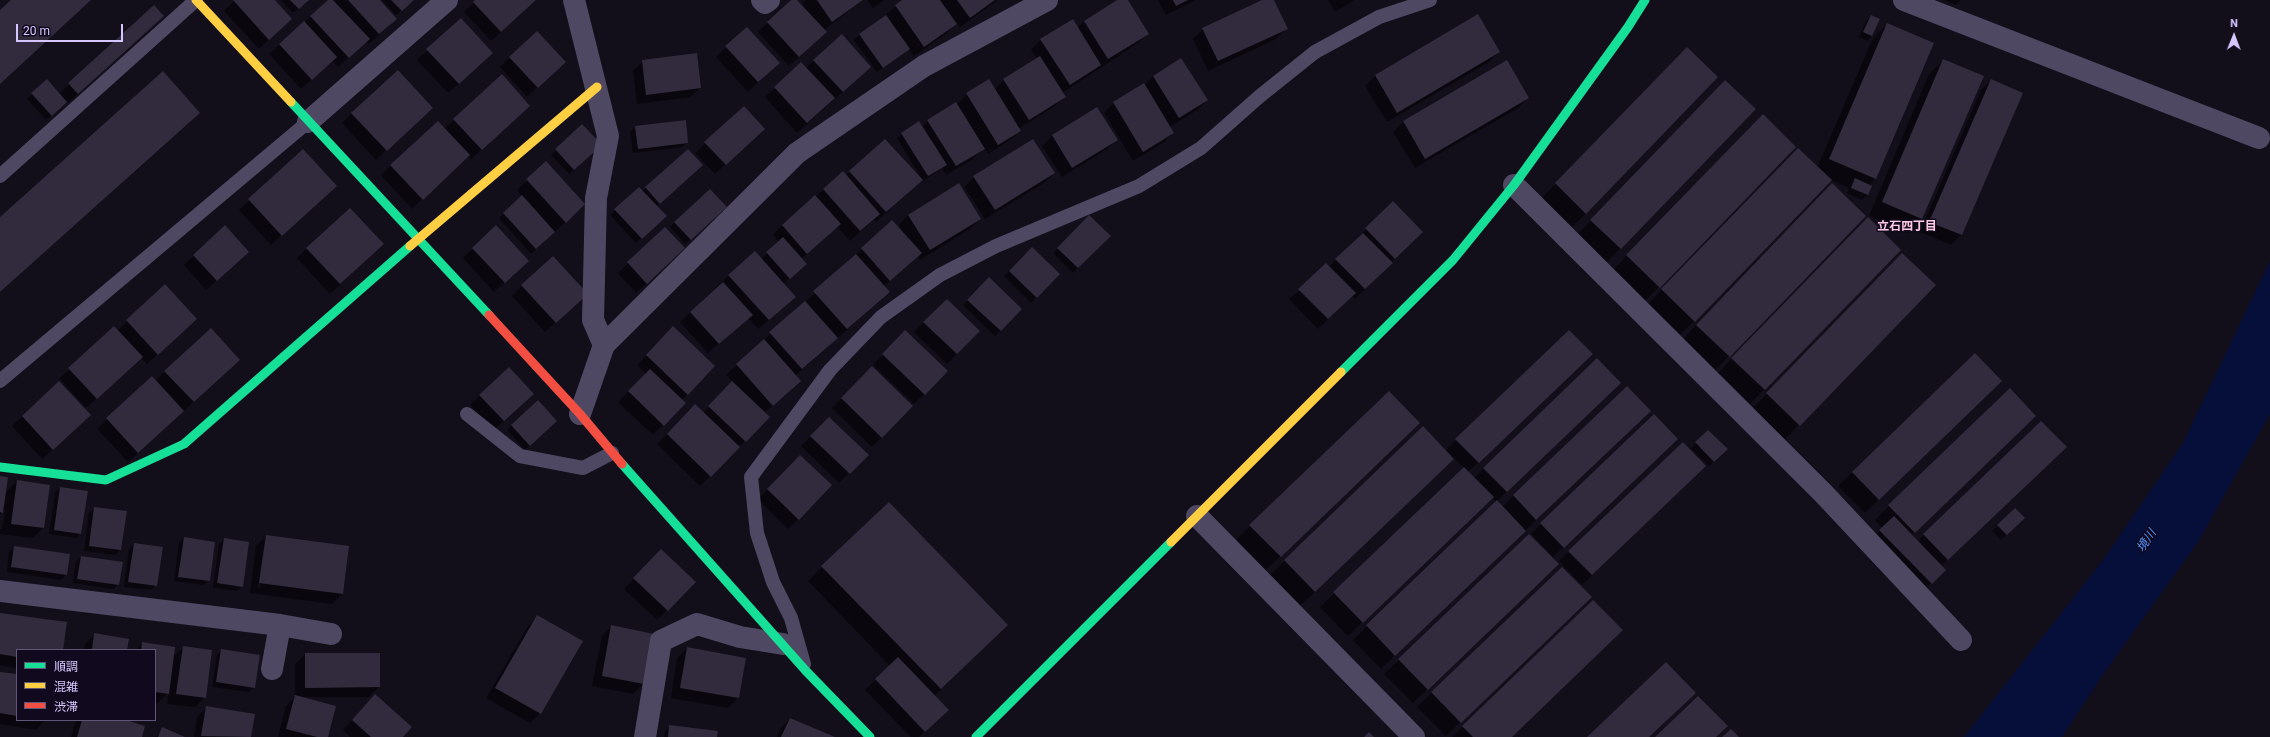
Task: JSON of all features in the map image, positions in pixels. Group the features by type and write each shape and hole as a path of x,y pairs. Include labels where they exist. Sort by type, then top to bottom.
{"street":[{"path":"196,0 580,414 612,453 806,670 870,737"},
{"path":"308,122 447,0"},
{"path":"574,0 597,87 608,136 596,198 593,320 604,345"},
{"path":"762,0 765,3 769,0"},
{"path":"580,414 604,345 797,153 924,66 1047,0"},
{"path":"976,737 1453,260 1514,186 1628,27 1645,0"},
{"path":"1904,0 2259,138"},
{"path":"0,467 106,480 184,444 418,238 597,87"},
{"path":"1514,186 1823,493 1961,640"},
{"path":"1197,516 1414,737"},
{"path":"0,590 280,625 331,634"},
{"path":"645,737 661,641 697,624 740,638 783,644"},
{"path":"272,669 280,625"}],"lane":[{"path":"0,176 196,0"},
{"path":"806,670 791,618 773,582 757,533 751,477 830,370 881,317 940,275 996,246 1139,186 1201,148 1260,96 1315,52 1379,17 1430,0"},
{"path":"0,381 308,122"},
{"path":"467,414 520,456 583,468 612,453"}],"water":[{"name":"境川","path":"2270,261 2270,414 2198,542 2104,673 2062,737 1964,737 2103,560 2183,443"}],"building":[{"path":"11,0 91,0 0,84 0,10"},
{"path":"233,0 275,0 292,19 269,40"},
{"path":"290,0 309,0 299,9"},
{"path":"328,0 333,0 370,39 349,58 310,16"},
{"path":"348,0 380,0 397,19 379,34"},
{"path":"391,0 414,0 402,11"},
{"path":"475,0 536,0 501,32 473,2"},
{"path":"791,0 797,0 827,32 799,57 767,22"},
{"path":"817,0 863,0 832,22"},
{"path":"902,0 940,0 957,24 924,47 895,5"},
{"path":"957,0 995,0 970,18"},
{"path":"1117,0 1128,0 1149,34 1108,59 1084,21"},
{"path":"1173,0 1188,0 1176,6"},
{"path":"1262,0 1274,0 1288,29 1218,61 1202,28"},
{"path":"154,5 164,16 78,94 68,83"},
{"path":"1478,14 1500,52 1397,113 1375,75"},
{"path":"886,15 910,49 883,68 859,34"},
{"path":"1871,15 1880,19 1872,36 1863,32"},
{"path":"461,18 493,53 459,84 426,49"},
{"path":"1073,19 1101,65 1070,85 1040,39"},
{"path":"304,21 337,57 312,80 279,44"},
{"path":"1887,23 1934,43 1876,179 1829,159"},
{"path":"747,27 780,63 758,82 725,46"},
{"path":"537,31 566,62 538,88 509,57"},
{"path":"842,34 871,67 843,92 813,60"},
{"path":"1687,47 1718,77 1586,214 1555,183"},
{"path":"697,53 701,88 646,95 642,60"},
{"path":"1040,56 1066,97 1029,120 1003,79"},
{"path":"1181,58 1208,100 1179,118 1153,76"},
{"path":"1943,59 1984,76 1922,219 1882,202"},
{"path":"1507,60 1529,98 1425,159 1403,121"},
{"path":"801,62 835,98 807,123 774,87"},
{"path":"398,70 433,108 387,151 351,113"},
{"path":"163,71 200,113 0,292 0,217"},
{"path":"502,74 530,106 482,150 453,119"},
{"path":"47,79 67,102 52,116 31,93"},
{"path":"989,79 1021,131 998,145 966,93"},
{"path":"1991,79 2023,93 1962,235 1929,222"},
{"path":"1725,80 1756,109 1621,249 1590,220"},
{"path":"1144,83 1174,133 1143,152 1113,102"},
{"path":"956,102 985,149 956,166 927,120"},
{"path":"744,106 765,129 726,165 704,142"},
{"path":"1097,107 1118,140 1072,168 1052,135"},
{"path":"1763,114 1796,147 1660,288 1626,255"},
{"path":"686,120 688,143 638,149 635,126"},
{"path":"438,121 470,155 423,200 390,165"},
{"path":"919,121 947,165 928,176 901,133"},
{"path":"582,124 602,145 574,170 555,149"},
{"path":"885,139 923,180 886,212 849,171"},
{"path":"1033,139 1055,173 995,210 973,176"},
{"path":"1798,148 1832,180 1695,322 1661,289"},
{"path":"303,149 337,186 282,236 248,199"},
{"path":"688,149 703,165 660,204 645,187"},
{"path":"546,161 585,204 566,223 526,179"},
{"path":"843,171 880,214 860,231 823,189"},
{"path":"1855,178 1872,186 1868,195 1851,188"},
{"path":"959,183 981,219 930,250 908,215"},
{"path":"1832,183 1866,216 1730,357 1696,325"},
{"path":"639,187 667,216 642,239 614,209"},
{"path":"710,189 727,207 691,240 674,222"},
{"path":"522,195 555,232 536,249 503,213"},
{"path":"815,195 841,224 807,254 782,225"},
{"path":"1393,201 1423,232 1395,259 1365,228"},
{"path":"350,208 384,244 340,284 306,248"},
{"path":"1089,215 1111,236 1078,268 1057,248"},
{"path":"1868,217 1901,250 1765,390 1731,358"},
{"path":"892,220 922,253 890,281 861,248"},
{"path":"225,225 249,252 217,281 193,255"},
{"path":"496,225 529,261 505,283 472,248"},
{"path":"665,227 685,248 647,284 627,262"},
{"path":"1363,233 1393,263 1365,289 1335,259"},
{"path":"783,237 807,264 790,279 766,252"},
{"path":"1032,247 1060,274 1037,298 1009,271"},
{"path":"755,251 796,297 769,320 728,275"},
{"path":"1902,253 1936,285 1800,426 1766,393"},
{"path":"856,254 890,292 847,329 813,291"},
{"path":"553,256 588,294 556,323 521,285"},
{"path":"1326,263 1356,293 1328,319 1298,289"},
{"path":"989,277 1022,309 1001,331 967,300"},
{"path":"723,282 753,315 719,344 690,312"},
{"path":"165,284 197,319 158,355 126,320"},
{"path":"947,299 980,331 957,354 923,322"},
{"path":"805,301 838,338 802,369 769,332"},
{"path":"114,326 143,357 97,399 68,368"},
{"path":"673,326 715,366 688,395 646,355"},
{"path":"211,328 240,360 194,402 164,371"},
{"path":"905,330 948,371 925,395 882,354"},
{"path":"1569,330 1593,354 1479,463 1455,439"},
{"path":"764,339 801,381 773,406 736,364"},
{"path":"1975,353 2002,381 1879,500 1852,472"},
{"path":"1597,358 1621,383 1507,492 1483,468"},
{"path":"872,366 913,406 882,438 841,398"},
{"path":"509,367 534,394 504,421 479,395"},
{"path":"650,369 686,403 664,426 628,391"},
{"path":"152,376 184,411 138,453 106,418"},
{"path":"59,381 91,415 53,450 22,416"},
{"path":"732,381 770,417 746,442 708,406"},
{"path":"1627,386 1651,411 1536,520 1513,495"},
{"path":"2010,388 2036,416 1915,533 1888,505"},
{"path":"1389,391 1420,423 1281,557 1249,525"},
{"path":"538,400 557,421 530,446 511,425"},
{"path":"695,404 740,447 711,477 667,434"},
{"path":"1654,414 1678,439 1564,548 1540,523"},
{"path":"829,417 869,455 850,474 810,436"},
{"path":"2041,421 2067,447 1948,560 1923,534"},
{"path":"1423,426 1454,459 1315,592 1284,560"},
{"path":"1708,430 1728,449 1714,462 1695,442"},
{"path":"1683,442 1706,466 1592,575 1568,551"},
{"path":"800,455 832,485 799,520 767,489"},
{"path":"1464,467 1494,497 1363,623 1333,592"},
{"path":"0,476 8,477 3,513 0,512"},
{"path":"17,480 50,485 44,528 11,524"},
{"path":"60,487 88,491 81,534 54,530"},
{"path":"1497,500 1526,531 1395,656 1366,625"},
{"path":"889,502 1008,625 941,689 821,566"},
{"path":"94,507 127,511 121,550 89,546"},
{"path":"2015,508 2025,518 2007,535 1997,525"},
{"path":"1894,516 1946,570 1932,584 1879,530"},
{"path":"1529,534 1559,564 1428,690 1398,659"},
{"path":"266,535 349,546 343,594 259,583"},
{"path":"184,537 215,542 210,581 178,577"},
{"path":"224,538 249,542 243,587 217,583"},
{"path":"134,543 163,547 157,586 128,582"},
{"path":"14,546 70,554 67,575 11,567"},
{"path":"661,549 696,582 668,611 633,578"},
{"path":"81,556 123,562 119,585 77,579"},
{"path":"1562,567 1592,597 1461,723 1431,692"},
{"path":"1593,600 1623,630 1512,737 1473,737 1462,726"},
{"path":"0,613 67,622 63,649 16,649 16,657 0,654"},
{"path":"537,615 583,641 541,714 495,688"},
{"path":"611,625 654,634 644,684 602,676"},
{"path":"94,633 129,639 127,649 92,649"},
{"path":"142,642 175,647 169,694 156,692 156,649 141,649"},
{"path":"183,646 212,650 206,698 176,694"},
{"path":"687,647 746,658 739,698 680,688"},
{"path":"221,649 260,655 255,688 216,682"},
{"path":"305,653 380,653 380,687 305,688"},
{"path":"898,657 949,710 925,732 875,679"},
{"path":"1666,662 1696,693 1649,737 1587,737"},
{"path":"0,672 16,674 16,716 0,713"},
{"path":"375,694 412,727 403,737 371,737 352,720"},
{"path":"295,695 336,706 328,737 317,737 286,729"},
{"path":"1698,696 1728,726 1716,737 1655,737"},
{"path":"206,706 255,714 251,737 201,736"},
{"path":"790,718 835,737 781,737"},
{"path":"82,721 129,721 145,726 142,737 77,737"},
{"path":"669,725 718,731 717,737 668,737"},
{"path":"162,727 185,737 158,737"},
{"path":"1731,729 1739,737 1722,737"},
{"path":"1369,732 1374,737 1364,737"}],"traffic: fast":[{"path":"1341,372 1453,260 1514,185 1628,27 1645,0"},
{"path":"291,102 489,315"},
{"path":"0,467 106,480 184,444 410,246"},
{"path":"622,464 806,671 870,737"},
{"path":"976,737 1171,542"}],"traffic: slow":[{"path":"196,0 291,102"},
{"path":"410,246 597,87"},
{"path":"1171,542 1341,372"}],"traffic: jam":[{"path":"489,315 580,414 622,464"}],"district":[{"name":"立石四丁目","path":"1907,227"}]}
